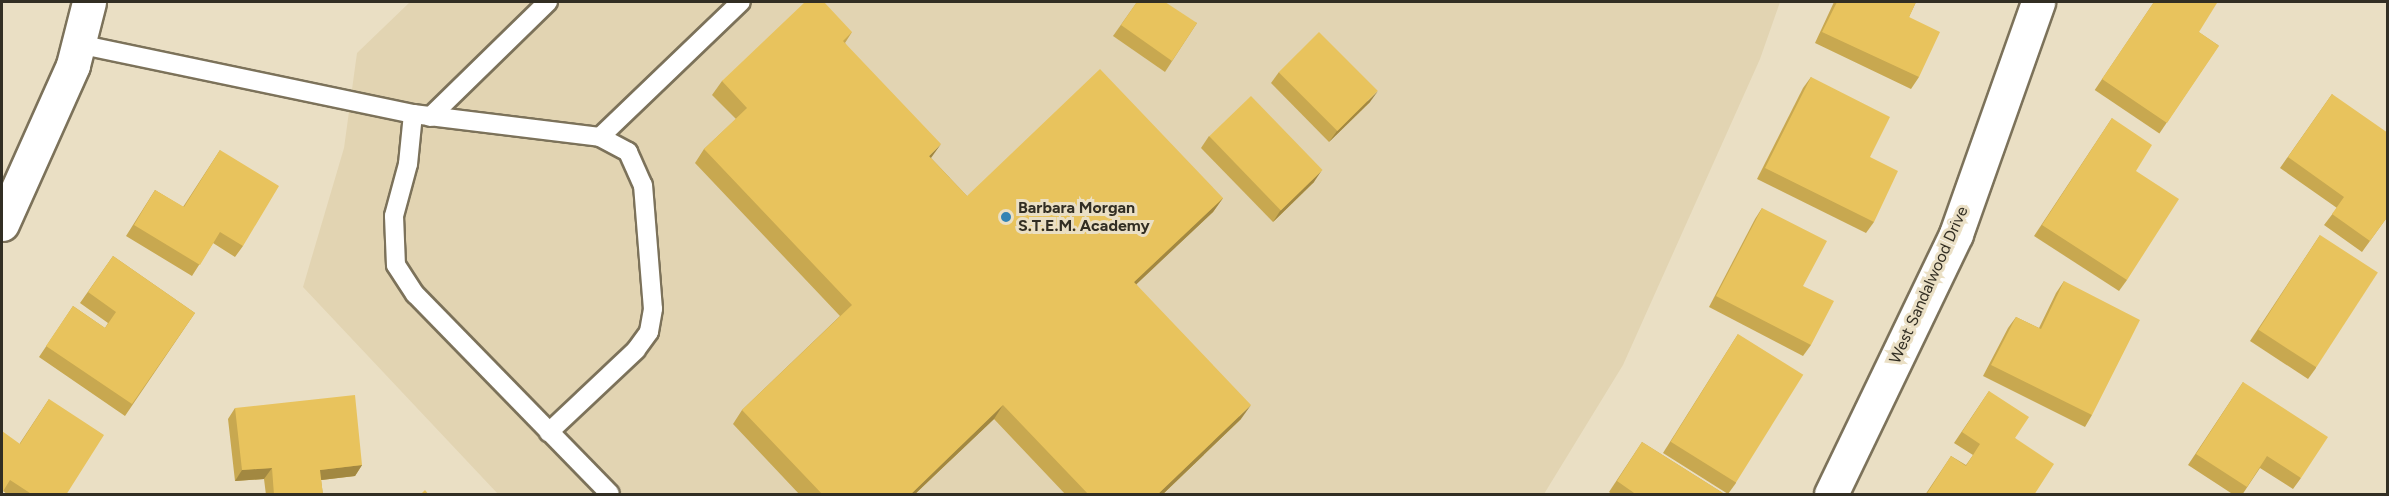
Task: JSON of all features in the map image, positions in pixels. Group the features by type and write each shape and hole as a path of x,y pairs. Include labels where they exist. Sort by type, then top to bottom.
{"street":[{"path":"2,224 73,65 89,2"},
{"name":"West Sandalwood Drive","path":"1831,495 1956,234 2038,2"}],"lane":[{"path":"548,2 422,115 394,216 396,266 415,294 610,495"},
{"path":"600,137 741,2"},
{"path":"78,44 422,115 600,137 628,152 643,185 652,309 649,332 636,350 549,432"}],"shaded area":[{"name":"Barbara Morgan S.T.E.M. Academy","path":"410,2 1780,2 1760,59 1623,365 1544,494 498,494 303,287 344,148 357,53"}],"building":[{"path":"805,2 824,2 852,32 843,41 941,144 929,156 967,196 1100,69 1223,198 1134,282 1251,405 1157,495 1089,495 1003,405 910,495 823,495 742,410 852,305 704,149 747,108 722,81"},
{"path":"1137,2 1165,2 1197,23 1172,61 1121,25"},
{"path":"1837,2 1916,2 1909,17 1940,32 1919,77 1822,32"},
{"path":"2154,2 2217,3 2199,32 2219,46 2167,123 2102,79"},
{"path":"1319,32 1378,91 1337,131 1279,72"},
{"path":"1811,77 1890,117 1870,157 1898,171 1874,222 1765,168"},
{"path":"2332,94 2388,133 2388,165 2386,168 2388,169 2388,216 2370,241 2332,214 2344,197 2288,157"},
{"path":"1251,96 1323,170 1281,210 1209,136"},
{"path":"2112,118 2152,145 2136,171 2179,199 2127,280 2042,225"},
{"path":"220,150 279,186 243,246 220,232 200,265 134,225 155,190 184,207"},
{"path":"1762,208 1827,241 1803,286 1834,301 1811,345 1716,296"},
{"path":"2320,235 2378,273 2316,367 2258,330"},
{"path":"113,256 195,313 132,404 46,346 73,306 105,328 116,312 88,292"},
{"path":"2064,281 2140,320 2092,415 1991,365 2016,317 2041,329"},
{"path":"1738,334 1803,375 1736,483 1671,442"},
{"path":"2243,382 2328,437 2301,478 2267,456 2247,487 2196,454"},
{"path":"1989,391 2029,417 2015,438 2054,464 2034,495 1926,495 1951,456 1966,466 1980,444 1962,432"},
{"path":"355,395 362,465 320,470 323,495 274,495 272,468 242,470 235,408"},
{"path":"49,399 104,435 66,495 33,495 10,480 2,493 2,431 20,444"},
{"path":"1642,442 1726,495 1637,495 1617,481"}],"place":[{"name":"Barbara Morgan S.T.E.M. Academy","path":"1006,217"}]}
